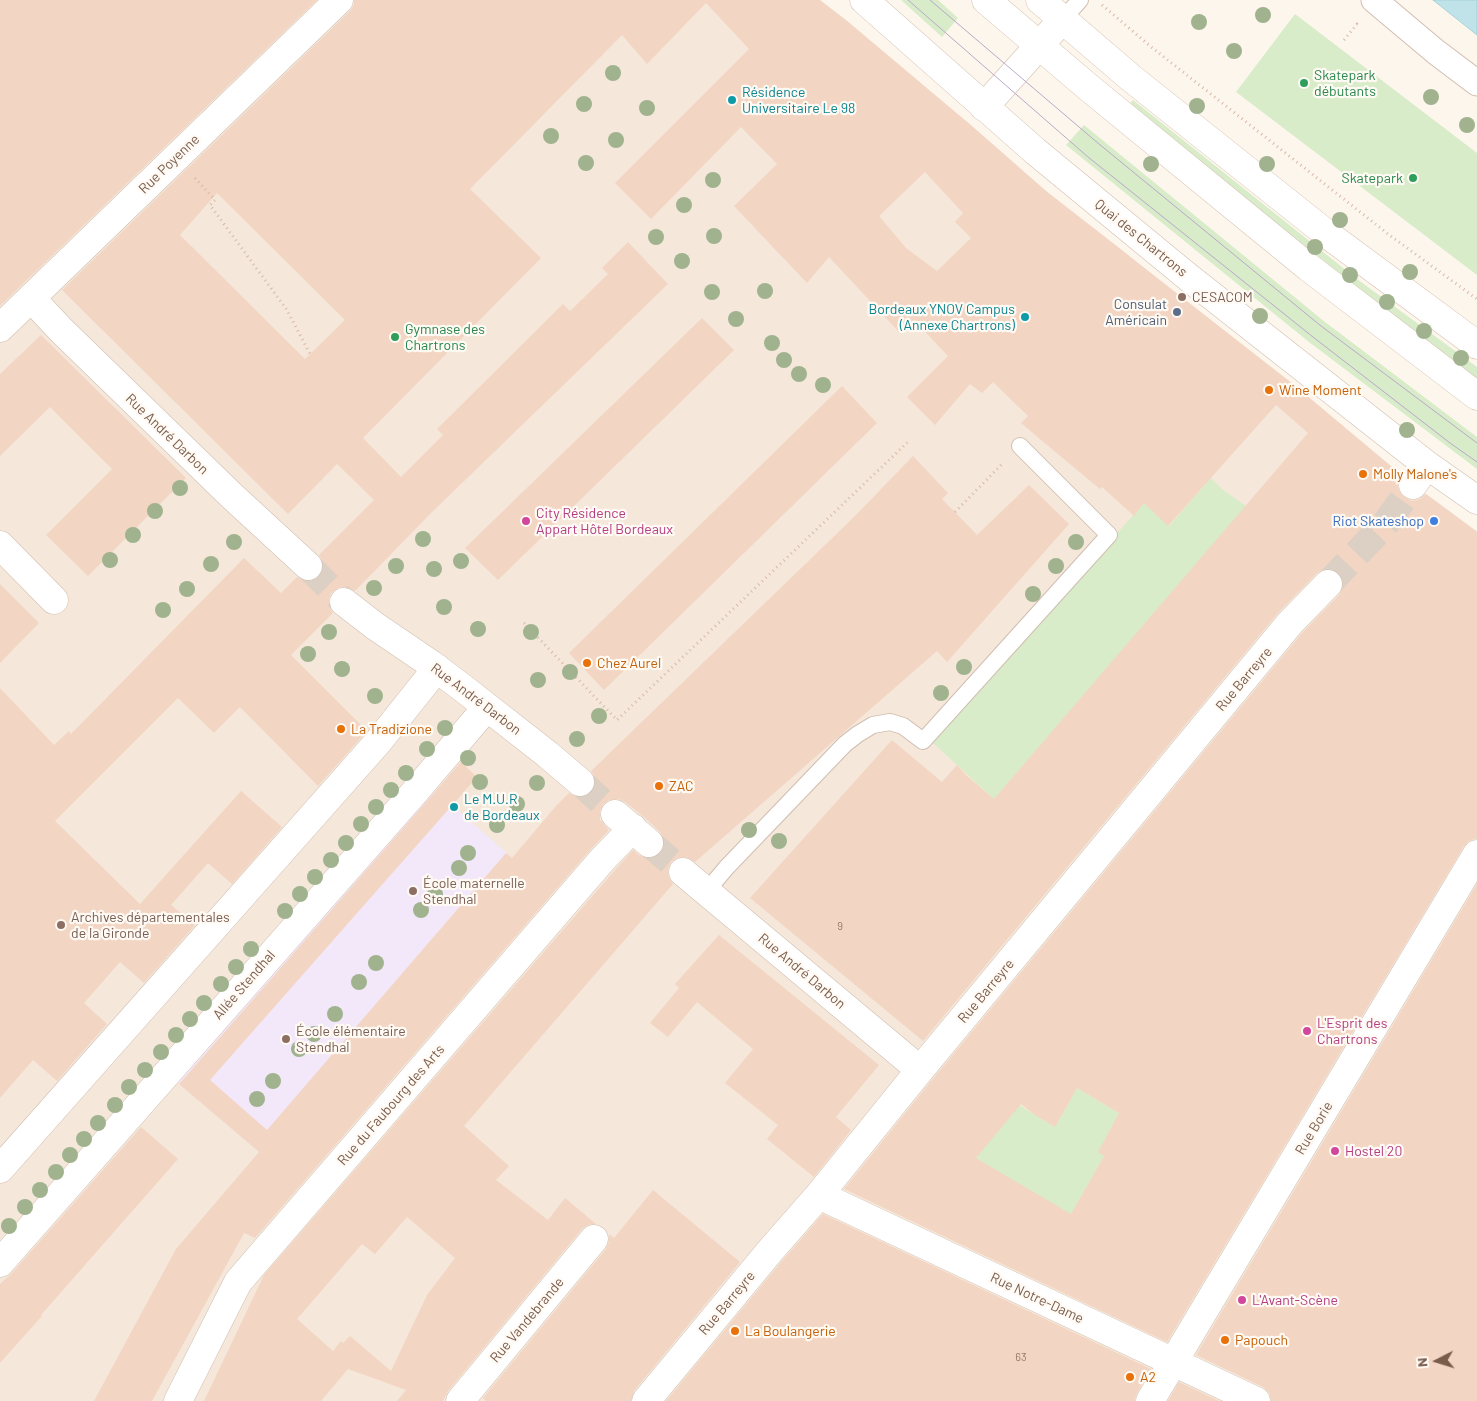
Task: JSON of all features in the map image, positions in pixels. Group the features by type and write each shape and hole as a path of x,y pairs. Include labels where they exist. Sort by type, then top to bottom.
{"street":[{"name":"Rue Poyenne","path":"0,328 339,0"},
{"name":"Quai des Chartrons","path":"864,0 1035,151 1188,277 1420,475 1477,500"},
{"path":"986,0 1088,88 1308,267 1477,396"},
{"path":"1040,0 1071,10 1131,78 1327,234 1477,345"},
{"path":"1374,0 1436,52 1477,83"},
{"path":"984,107 1071,10"},
{"name":"Rue André Darbon","path":"31,298 62,331 225,490 308,566"},
{"path":"0,545 54,600"},
{"name":"Rue Barreyre","path":"646,1401 819,1196 920,1070 1290,623 1328,584"},
{"name":"Rue André Darbon","path":"344,602 375,626 437,668 570,772 580,782"},
{"path":"0,1169 378,742 437,668"},
{"name":"Allée Stendhal","path":"0,1263 413,794 487,707"},
{"name":"Rue du Faubourg des Arts","path":"178,1401 238,1282 602,860 632,829"},
{"name":"Rue Borie","path":"1150,1401 1477,854"},
{"name":"Rue André Darbon","path":"683,872 920,1070"},
{"name":"Rue Notre-Dame","path":"819,1196 1256,1401"},
{"name":"Rue Vandebrande","path":"468,1398 594,1239"}],"lane":[{"path":"706,892 726,868 845,744 858,734 873,725 890,722 903,726 923,741 1109,535 1020,446"}],"path":[{"path":"1097,0 1133,32 1388,234 1477,299"},
{"path":"176,157 215,200 210,205 287,310 310,354"},
{"path":"524,623 617,720 910,441"},
{"path":"955,512 1020,446"}],"shaded area":[{"path":"0,0 814,0 972,126 1046,191 1174,293 1293,384 1403,477 1477,531 1477,1401 0,1401"},
{"path":"435,790 510,856 259,1152 178,1083 313,926"}],"green space":[{"path":"901,0 938,0 958,18 942,37"},
{"path":"1295,14 1477,153 1477,275 1236,92"},
{"path":"1133,100 1357,279 1477,367 1477,379 1354,285 1129,105"},
{"path":"1084,125 1325,322 1477,437 1477,469 1309,342 1066,145"},
{"path":"1211,478 1223,490 1246,506 994,799 932,742 1144,503 1169,526"},
{"path":"1077,1088 1119,1113 1098,1152 1104,1156 1080,1198 1112,1215 1102,1235 976,1158 1019,1105 1055,1127"}],"water":[{"path":"1433,0 1477,0 1477,35"}],"building":[{"path":"0,0 317,0 0,306"},
{"path":"354,0 820,0 972,126 1046,191 1293,384 1397,471 1401,475 1397,484 1399,491 1404,497 1412,501 1420,499 1426,494 1477,532 1477,838 1469,841 1464,846 1167,1342 844,1189 1302,633 1339,595 1343,587 1343,579 1339,573 1331,569 1323,569 1278,613 923,1041 750,898 892,740 942,782 957,765 994,799 1308,433 1276,405 1168,526 1144,503 1134,516 1102,487 1100,489 1021,423 1028,416 993,382 982,393 970,384 935,425 907,397 948,356 914,320 900,333 829,257 807,283 734,206 777,164 741,127 651,219 615,183 749,49 706,3 647,64 622,35 470,189 541,258 363,438 401,477 443,435 437,429 563,304 570,311 608,274 602,268 628,242 668,284 431,513 355,591 346,587 338,588 331,593 329,607 333,613 291,655 367,731 318,786 240,707 214,733 178,698 55,821 140,904 241,791 282,827 232,884 208,863 171,905 195,925 144,983 120,962 84,1003 107,1024 57,1081 33,1060 0,1098 0,688 54,745 69,731 71,734 244,558 281,593 297,577 304,581 313,581 320,576 323,569 323,561 319,555 374,500 337,464 288,514 62,290 354,5","holes":["925,172 963,213 955,222 971,238 937,271 906,248 879,216","217,193 345,320 305,359 180,235","1077,1088 1119,1113 1098,1152 1104,1156 1071,1214 976,1158 1021,1104 1055,1127"]},
{"path":"702,318 734,350 498,580 465,548"},
{"path":"41,335 186,478 88,576 46,535 112,469 50,407 0,456 0,374"},
{"path":"842,386 877,423 604,690 569,653"},
{"path":"913,456 948,493 942,499 977,535 1029,485 1069,524 947,662 937,651 695,862 685,857 677,858 671,862 668,870 669,878 673,884 464,1126 509,1166 496,1180 548,1220 565,1198 596,1224 588,1225 582,1229 448,1391 443,1401 397,1401 406,1390 348,1369 321,1401 204,1401 264,1275 633,850 647,858 655,858 661,853 664,846 664,838 659,831 643,816 618,799 609,800 603,804 600,811 600,820 609,830 255,1238 244,1233 152,1401 94,1401 176,1249 259,1152 179,1084 461,762 477,777 210,1080 267,1130 506,853 512,858 569,793 578,797 586,796 592,792 595,777 591,771 854,517","holes":["407,1217 455,1258 427,1295 391,1371 350,1336 343,1343 341,1341 333,1351 297,1319 362,1244 375,1254"]},
{"path":"0,584 39,623 0,663"},
{"path":"1477,884 1477,1401 1271,1401 1269,1393 1263,1387 1196,1355"},
{"path":"719,935 879,1065 836,1117 851,1130 814,1177 767,1139 778,1125 725,1083 753,1049 697,1002 668,1037 650,1023 679,988 675,984"},
{"path":"141,1127 178,1159 0,1363 0,1284 12,1273"},
{"path":"653,1190 740,1262 634,1391 631,1401 486,1401 483,1398 606,1249 609,1242 609,1234 614,1238"},
{"path":"823,1214 1151,1369 1134,1401 666,1401"},
{"path":"1179,1382 1219,1401 1168,1401"}],"tunnel":[{"path":"1328,584 1386,523 1413,485"},
{"path":"308,566 344,602"},
{"path":"580,782 615,814"},
{"path":"649,843 683,872"}],"tram line":[{"path":"908,0 1088,157 1313,337 1477,462"},
{"path":"930,0 1099,144 1321,326 1477,443"}],"place":[{"name":"Skatepark débutants","path":"1304,83"},
{"name":"Résidence Universitaire Le 98","path":"732,100"},
{"name":"Skatepark","path":"1413,178"},
{"name":"CESACOM","path":"1182,297"},
{"name":"Consulat Américain","path":"1177,312"},
{"name":"Bordeaux YNOV Campus (Annexe Chartrons)","path":"1025,317"},
{"name":"Gymnase des Chartrons","path":"395,337"},
{"name":"Wine Moment","path":"1269,390"},
{"name":"Molly Malone's","path":"1363,474"},
{"name":"City Résidence Appart Hôtel Bordeaux","path":"526,521"},
{"name":"Riot Skateshop","path":"1434,521"},
{"name":"Chez Aurel","path":"587,663"},
{"name":"La Tradizione","path":"341,729"},
{"name":"ZAC","path":"659,786"},
{"name":"Le M.U.R de Bordeaux","path":"454,807"},
{"name":"École maternelle Stendhal","path":"413,891"},
{"name":"Archives départementales de la Gironde","path":"61,925"},
{"name":"L'Esprit des Chartrons","path":"1307,1031"},
{"name":"École élémentaire Stendhal","path":"286,1039"},
{"name":"Hostel 20","path":"1335,1151"},
{"name":"L'Avant-Scène","path":"1242,1300"},
{"name":"La Boulangerie","path":"735,1331"},
{"name":"Papouch","path":"1225,1340"},
{"name":"A2","path":"1130,1377"}]}
